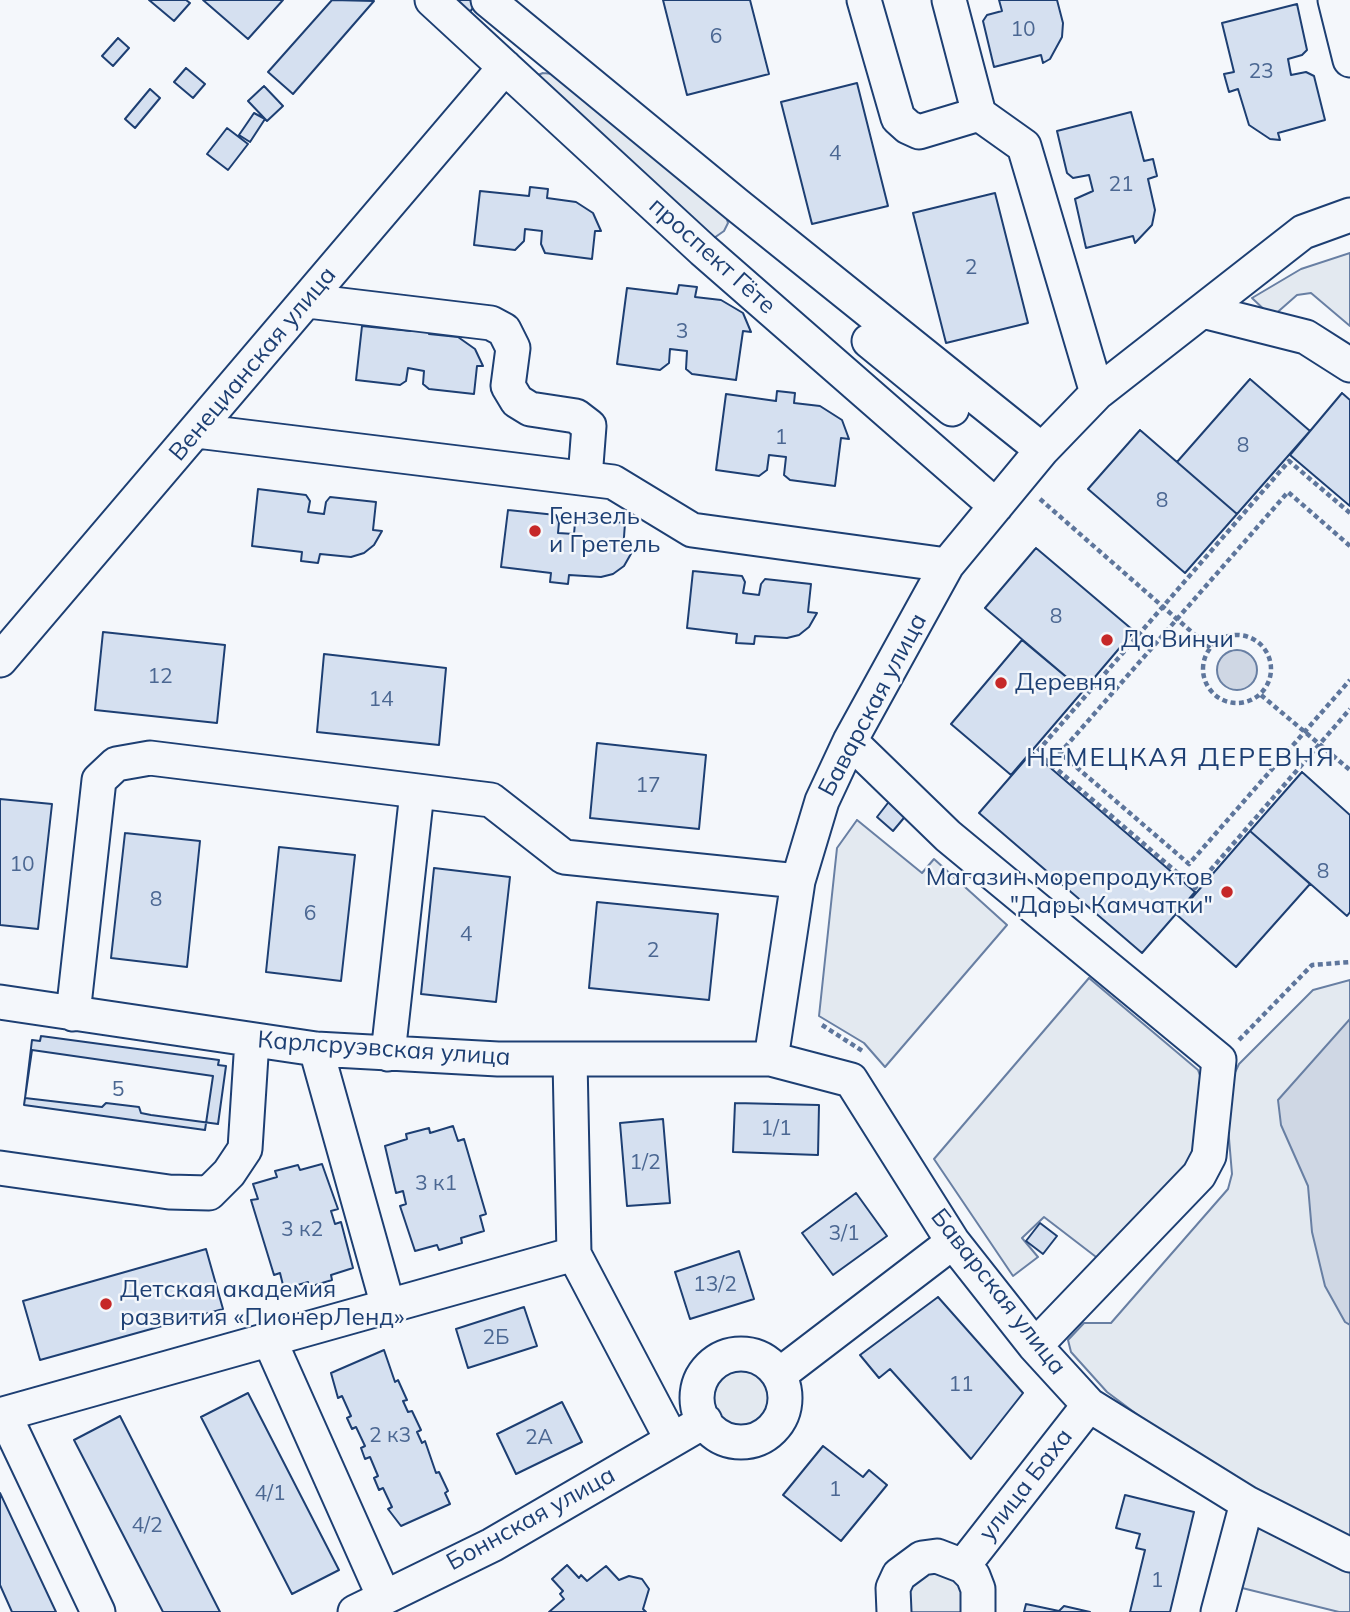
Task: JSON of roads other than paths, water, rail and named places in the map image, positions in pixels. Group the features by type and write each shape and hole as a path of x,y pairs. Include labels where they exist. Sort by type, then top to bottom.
{"street":[{"name":"проспект Гёте","path":"432,0 703,250 996,506"},
{"path":"488,0 737,205 1042,450"},
{"path":"864,0 898,118 919,132 979,114"},
{"path":"949,0 979,114 1024,146 1097,393"},
{"path":"1335,0 1350,60"},
{"name":"Венецианская улица","path":"0,660 505,67"},
{"path":"703,250 767,278 946,416 776,264 737,205"},
{"name":"Баварская улица","path":"1350,215 1303,232 1097,393 1042,450 947,565 850,741 822,800 798,881 771,1059 851,1080 953,1242 1035,1346 1089,1405 1247,1503 1350,1555"},
{"path":"308,301 491,323 504,330 513,348 508,386 517,401 530,409 576,416 589,426 585,478"},
{"path":"1203,311 1306,337 1350,365"},
{"path":"197,431 613,482 692,530 947,565"},
{"path":"850,741 948,836 1219,1060 1209,1156 1199,1175 1035,1346"},
{"path":"73,1014 99,780 116,764 150,758 491,800 564,857 798,881"},
{"path":"388,1054 417,792"},
{"name":"Карлсруэвская улица","path":"0,1002 316,1049 570,1060 771,1059"},
{"path":"0,1168 169,1192 209,1193 229,1173 245,1149 252,1040"},
{"path":"316,1049 388,1306"},
{"path":"570,1060 574,1254 671,1440"},
{"path":"779,1375 953,1242"},
{"path":"98,1612 2,1414 574,1254"},
{"path":"269,1339 384,1597"},
{"path":"749,1355 769,1364 779,1375 785,1402 774,1428 762,1437 734,1441 720,1436 705,1420 698,1401 699,1387 715,1363 728,1356 749,1355"},
{"name":"улица Баха","path":"963,1566 1089,1405"},
{"name":"Боннская улица","path":"355,1612 492,1545 705,1420"},
{"path":"1218,1612 1247,1503"},
{"path":"894,1612 893,1588 909,1564 922,1558 937,1556 963,1566 978,1590 978,1612"}],"place":[{"name":"Гензель и Гретель","path":"535,531"},
{"name":"Да Винчи","path":"1107,640"},
{"name":"Деревня","path":"1001,683"},
{"name":"Магазин морепродуктов \"Дары Камчатки\"","path":"1227,892"},
{"name":"Детская академия развития «ПионерЛенд»","path":"106,1304"}],"district":[{"name":"НЕМЕЦКАЯ ДЕРЕВНЯ","path":"1181,758"}]}
